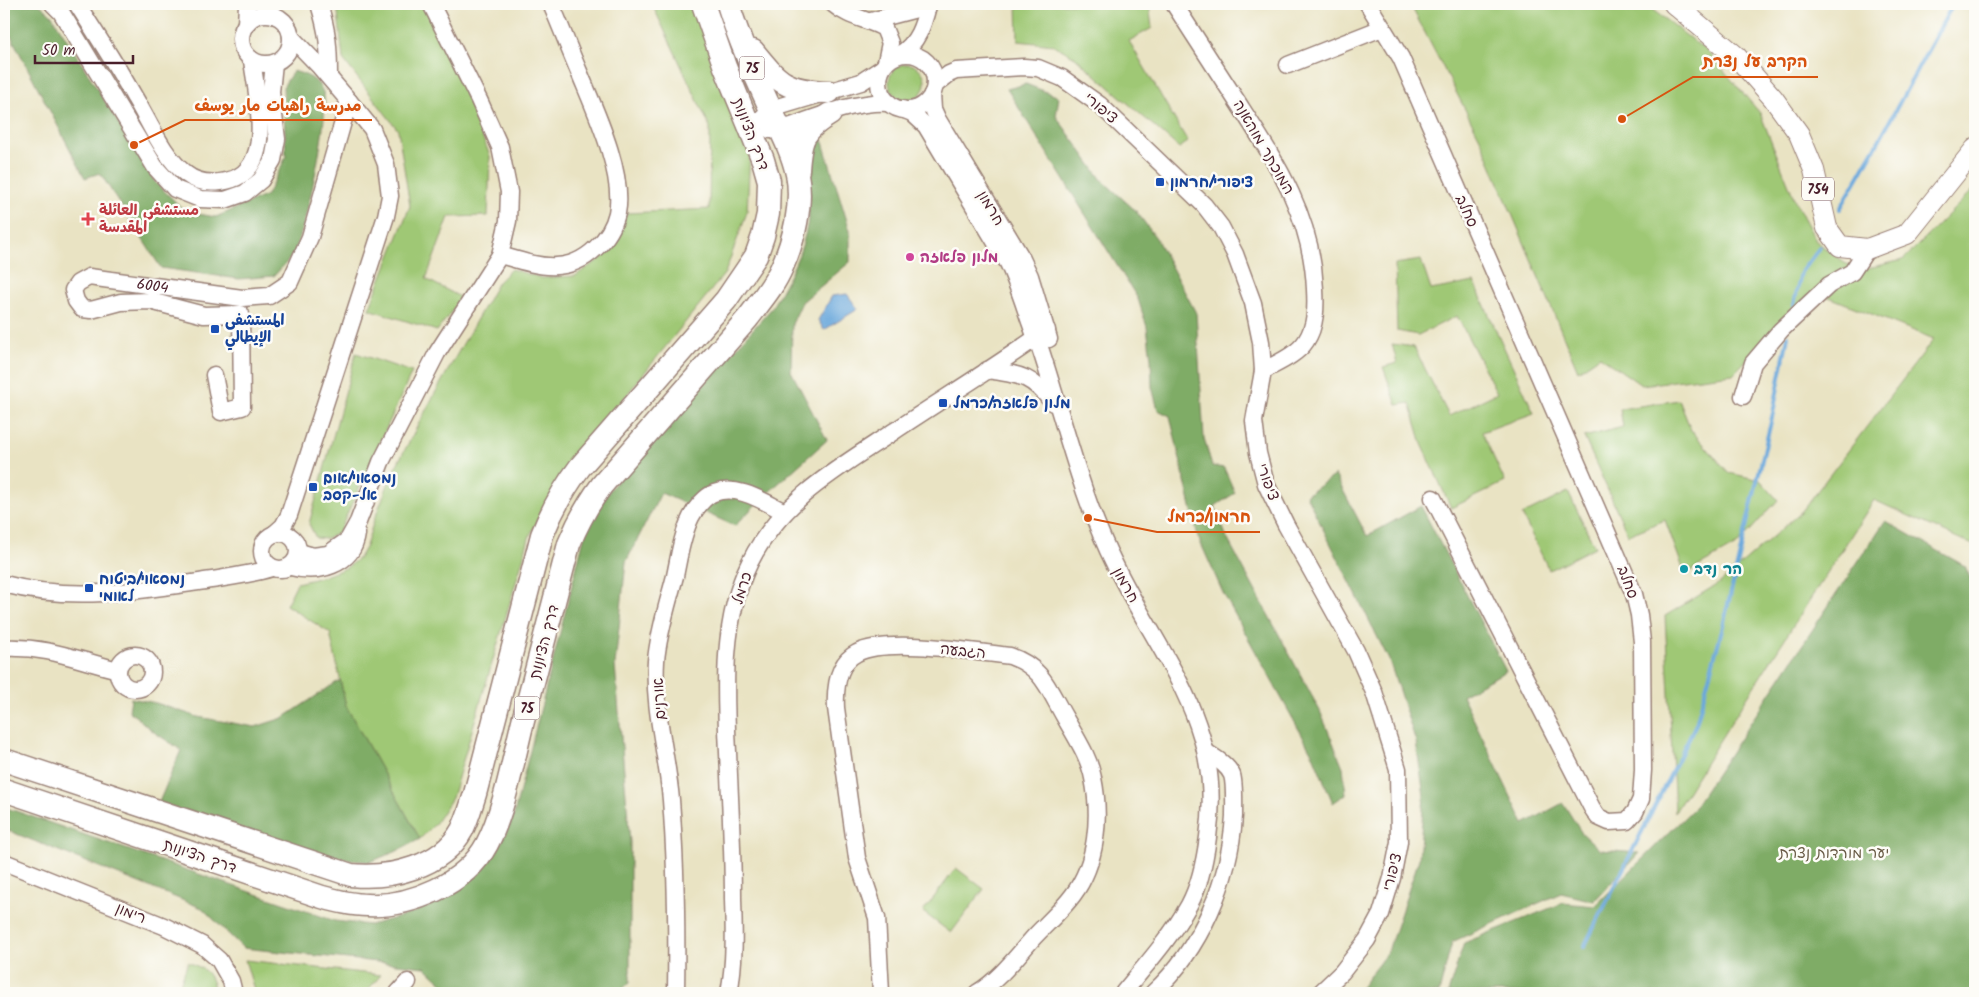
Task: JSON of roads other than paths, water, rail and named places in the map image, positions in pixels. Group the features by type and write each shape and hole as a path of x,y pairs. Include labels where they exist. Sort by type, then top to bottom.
{"highway":[{"name":"דרך הציונות","path":"4,760 351,875 368,877 402,872 441,853 452,844 462,831 468,816 542,535 553,508 580,467 726,300 756,256 767,222 770,194 769,180 751,129 725,68 703,4"},
{"name":"דרך הציונות","path":"4,790 322,897 346,903 367,906 411,899 434,890 457,877 472,864 486,845 495,826 569,544 578,521 602,485 748,318 768,292 782,268 791,244 796,219 797,176 790,151 738,33 728,4"},
{"path":"738,33 772,74 782,82 795,89 810,92 829,103 805,133 799,150 797,176"}],"main road":[{"name":"754","path":"1674,4 1737,57 1773,98 1799,134 1814,170 1827,228 1840,246 1867,249 1907,234 1975,149"}],"street":[{"path":"53,4 61,12 155,167 175,189 200,198 225,200 245,193 261,180 273,160 277,139 271,92 274,63"},
{"path":"77,4 120,71 171,158 186,174 201,182 220,183 238,177 249,167 258,151 260,131 252,60 243,48 242,32 246,25 256,16 262,14 277,17"},
{"path":"246,25 247,4"},
{"path":"252,60 266,64 274,63 287,53 290,45 289,29 267,4"},
{"path":"319,4 329,44 329,77"},
{"path":"274,534 286,534 297,546 313,556 328,554 348,540 358,522 381,462 437,353 500,256 508,221 509,192 500,147 479,100 431,4"},
{"path":"500,256 542,267 566,266 588,256 606,239 616,213 617,192 605,134 551,4"},
{"path":"833,4 848,15 870,21 884,28 890,43 889,62 879,78 879,88 883,96 896,106"},
{"name":"המוכתר מוהאנה","path":"1174,4 1275,160 1297,204 1310,244 1314,270 1315,298 1315,318 1312,328 1302,346 1263,371"},
{"name":"סחלב","path":"1368,4 1401,58 1634,594 1642,642 1643,770 1641,799 1635,812 1627,821 1609,822 1598,817 1592,808 1433,498"},
{"path":"751,129 771,109 829,103 869,103 911,110 920,107 927,101 934,90 935,78 923,53 928,5"},
{"path":"751,129 780,130 862,82 908,49 915,41 921,30 928,5"},
{"path":"870,21 928,5"},
{"path":"1288,65 1382,28"},
{"path":"226,577 251,564 261,552 265,541 286,520 386,216 390,196 386,164 372,129 329,77 291,37"},
{"path":"889,62 917,55 927,63"},
{"name":"ציפורי","path":"927,63 945,68 984,70"},
{"name":"ציפורי","path":"934,90 948,74 956,71 1038,68 1062,78 1100,105 1204,205 1221,227 1236,254 1253,303 1260,336 1263,371 1254,421 1258,453 1266,484 1286,525 1356,651 1374,692 1398,769 1399,842 1392,878 1381,914 1367,940 1342,972 1320,993"},
{"name":"חרמון","path":"934,90 933,109 938,120 1030,276 1041,334 1082,484 1109,552 1196,717 1206,752 1211,785 1211,819 1199,882 1189,905 1174,927 1123,993"},
{"name":"6004","path":"241,314 204,315 150,301 120,302 91,310 82,308 76,301 73,290 78,283 89,277 242,298 269,296 290,282 310,237 349,101"},
{"name":"חרמון","path":"896,106 912,113 926,126 1008,263 1041,334"},
{"path":"1743,396 1753,363 1781,330 1829,286 1852,272 1867,249"},
{"path":"214,375 221,412 242,407 242,298"},
{"name":"כרמל","path":"729,993 734,940 733,851 725,703 728,645 736,604 749,564 768,531 808,489 1041,334"},
{"path":"987,370 1018,374 1040,385 1061,412"},
{"name":"אורנים","path":"676,993 675,867 671,799 656,696 656,660 667,610 682,544 691,517 712,493 734,491 749,494 785,512"},
{"path":"291,567 297,558 295,496"},
{"path":"261,552 265,563 272,568 280,570 291,567 303,570 325,569 337,563 353,550 358,522"},
{"path":"4,584 65,594 146,590 226,577 252,575 272,568"},
{"name":"הגבעה","path":"881,993 876,918 857,858 835,691 840,674 847,661 857,653 893,645 1010,656 1025,661 1041,676 1087,758 1093,778 1097,818 1090,860 1084,875 1073,895 1001,972 984,989 977,993"},
{"path":"4,648 42,650 65,654 118,670"},
{"path":"1153,993 1166,980 1189,950 1216,899 1227,866 1233,836 1235,804 1232,775 1223,763 1206,752"},
{"name":"רימון","path":"4,862 164,926 202,945 219,960 231,981 234,993"}],"water":[{"path":"847,294 858,309 824,330 818,320 832,296"}],"waterway":[{"path":"1840,209 1953,4"},
{"path":"1794,305 1801,272 1820,247"},
{"path":"1584,947 1696,724 1722,630 1773,413 1788,336"}],"place":[{"name":"הקרב על נצרת","path":"1622,119"},
{"name":"مدرسة راهبات مار يوسف","path":"134,145"},
{"name":"ציפורי/חרמון","path":"1160,182"},
{"name":"مستشفى العائلة المقدسة","path":"88,219"},
{"name":"מלון פלאזה","path":"910,257"},
{"name":"المستشفى الإيطالي","path":"215,329"},
{"name":"מלון פלאזה/כרמל","path":"943,403"},
{"name":"נמסאוי/אום אל-קסב","path":"313,487"},
{"name":"חרמון/כרמל","path":"1088,518"},
{"name":"הר נדב","path":"1684,569"},
{"name":"נמסאוי/ביטוח לאומי","path":"89,588"}],"park label":[{"name":"יער מורדות נצרת","path":"1834,853"}]}
